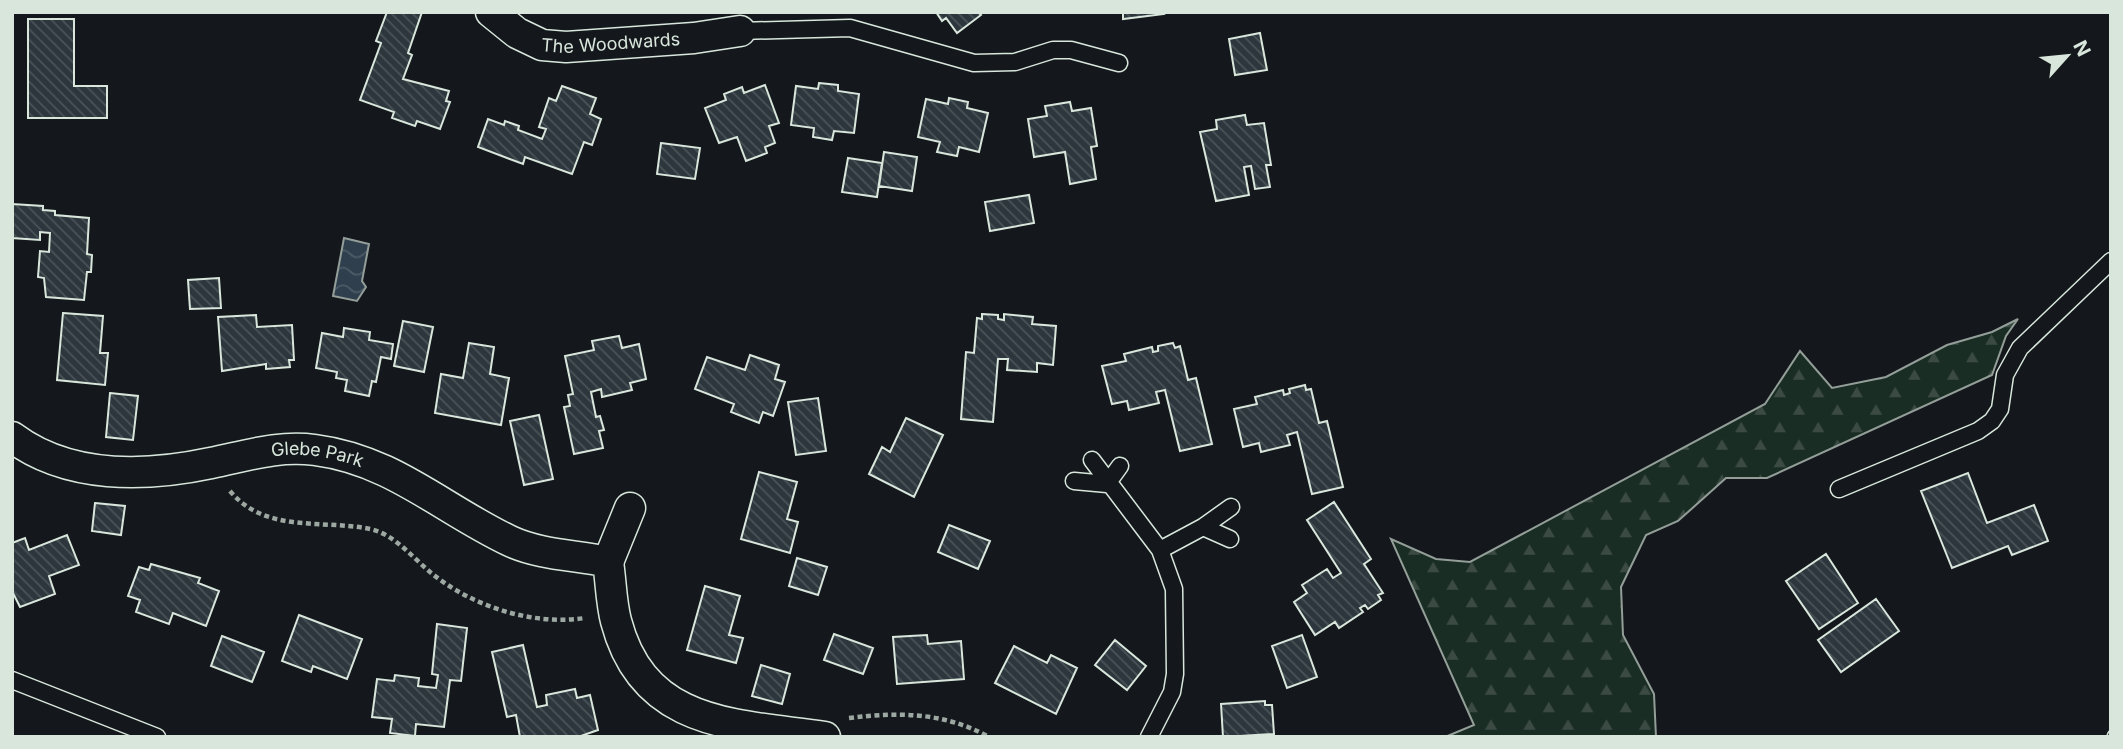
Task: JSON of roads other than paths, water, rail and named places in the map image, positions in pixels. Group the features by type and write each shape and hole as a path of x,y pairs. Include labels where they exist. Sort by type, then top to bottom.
{"street":[{"name":"The Woodwards","path":"491,12 517,33 542,46 566,47 668,40 740,31"},
{"name":"Glebe Park","path":"12,437 33,452 94,470 134,471 207,464 280,449 315,450 350,457 408,480 513,542 547,552 608,562"},
{"path":"630,508 608,562 614,613 634,661 652,685 675,705 709,721 742,728 832,728"}],"lane":[{"path":"740,31 850,28 974,63 1015,62 1053,50 1071,50 1119,63"},
{"path":"1839,489 1978,430 1992,421 2000,409 2005,375 2020,348 2111,261"},
{"path":"1092,460 1107,484 1160,550 1174,589 1175,674 1172,692 1149,737"},
{"path":"1107,484 1120,466"},
{"path":"1074,481 1107,484"},
{"path":"1160,550 1203,527 1231,507"},
{"path":"1203,527 1230,539"},
{"path":"12,680 157,737"}],"water":[{"path":"344,238 369,244 362,281 366,287 357,301 333,296"}]}
